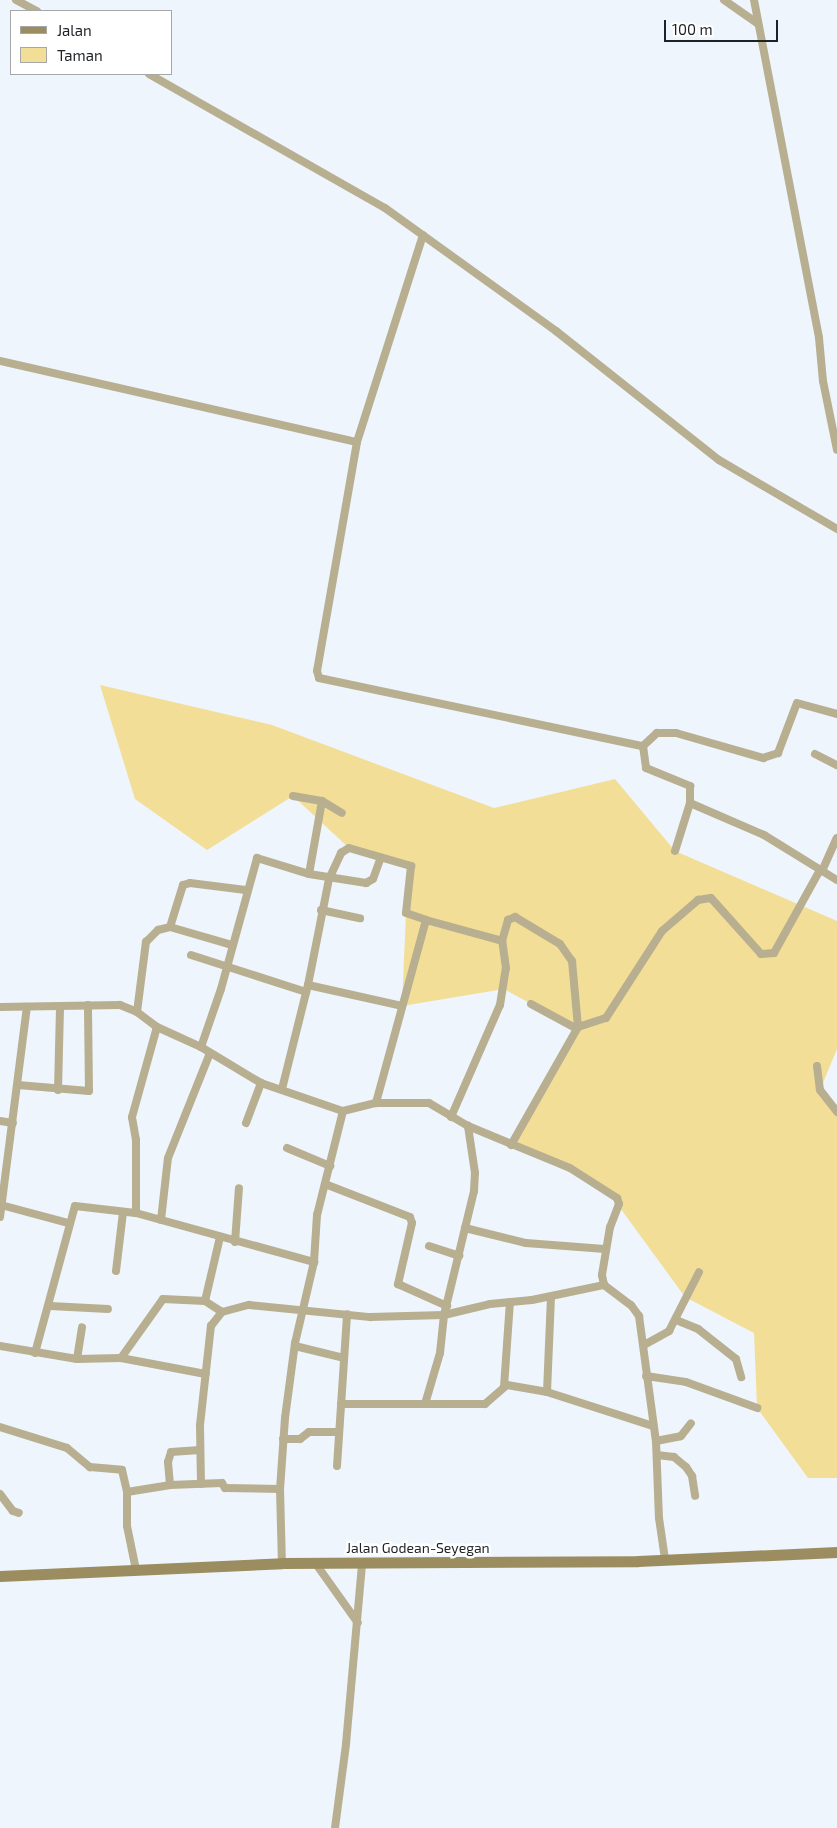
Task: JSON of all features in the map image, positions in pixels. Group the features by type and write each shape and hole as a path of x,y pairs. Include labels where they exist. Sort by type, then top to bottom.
{"main road":[{"name":"Jalan Godean-Seyegan","path":"0,1576 282,1563 362,1564 665,1559 837,1552"}],"street":[{"path":"16,0 35,10"},
{"path":"724,0 757,23"},
{"path":"754,0 819,338 823,381 837,450"},
{"path":"151,75 385,208 556,331 719,460 837,529"},
{"path":"423,235 358,442 317,671 319,678 643,746"},
{"path":"0,362 358,442"},
{"path":"675,851 690,803 690,786 646,768 643,746 652,735 669,732 767,758 778,753 797,703 837,714"},
{"path":"815,754 837,765"},
{"path":"293,796 322,801 342,813"},
{"path":"309,874 322,801"},
{"path":"690,803 764,835 837,880"},
{"path":"531,1004 578,1028 606,1018 662,931 702,898 711,898 722,908 761,954 774,953 821,871 837,838"},
{"path":"282,1090 307,989 321,910 329,879 344,849 412,867 406,912 426,920 502,941"},
{"path":"201,1046 228,965 246,890 257,858 329,879 370,882 380,857"},
{"path":"170,926 186,883 246,890"},
{"path":"321,910 360,918"},
{"path":"452,1116 500,1005 506,968 502,941 508,920 515,917 567,950 572,961 578,1028 512,1145"},
{"path":"376,1103 426,920"},
{"path":"137,1012 146,942 158,930 170,926 232,945"},
{"path":"190,955 307,989 402,1006"},
{"path":"18,1085 58,1090 89,1090 88,1005"},
{"path":"0,1008 120,1005 137,1012 157,1027 201,1046 261,1083 343,1111 376,1103 429,1104 468,1126 570,1168 617,1198 619,1204 605,1249 602,1275 604,1285 630,1305 639,1316 656,1441 659,1518 665,1559"},
{"path":"0,1217 2,1187 13,1123 27,1007"},
{"path":"58,1090 60,1007"},
{"path":"136,1213 136,1140 132,1117 157,1027"},
{"path":"160,1220 168,1158 210,1052"},
{"path":"817,1066 820,1090 837,1112"},
{"path":"246,1123 261,1083"},
{"path":"282,1563 280,1489 283,1440 295,1346 314,1262 317,1215 343,1111"},
{"path":"0,1121 13,1123"},
{"path":"425,1404 440,1353 444,1315 459,1256 475,1173 468,1126"},
{"path":"287,1148 330,1166"},
{"path":"325,1184 410,1217 412,1222 398,1284 447,1306"},
{"path":"235,1242 239,1188"},
{"path":"1,1205 68,1223"},
{"path":"35,1353 50,1306 68,1223 75,1206 136,1213 235,1242 314,1262"},
{"path":"116,1271 123,1212"},
{"path":"465,1228 526,1243 605,1249"},
{"path":"205,1301 220,1237"},
{"path":"429,1246 459,1256"},
{"path":"644,1345 669,1331 699,1272"},
{"path":"200,1484 200,1450 211,1326 222,1312 249,1305 370,1317 444,1315 510,1302 551,1297 604,1285"},
{"path":"547,1392 551,1297"},
{"path":"121,1358 163,1299 205,1301 222,1312"},
{"path":"341,1404 485,1404 504,1387 510,1302"},
{"path":"50,1306 108,1309"},
{"path":"337,1466 347,1314"},
{"path":"676,1320 698,1329 736,1359 741,1378"},
{"path":"77,1359 82,1326"},
{"path":"0,1346 77,1359 121,1358 206,1374"},
{"path":"295,1346 344,1358"},
{"path":"646,1376 686,1382 757,1408"},
{"path":"504,1387 547,1392 653,1426"},
{"path":"656,1441 681,1436 691,1424"},
{"path":"0,1427 67,1448 90,1467 122,1470 127,1492 127,1526 136,1570"},
{"path":"283,1440 300,1439 309,1432 339,1432"},
{"path":"170,1485 168,1462 171,1452 200,1450"},
{"path":"657,1455 674,1457 686,1467 692,1476 695,1496"},
{"path":"127,1492 170,1485 222,1483 225,1488 280,1489"},
{"path":"0,1494 13,1511 19,1513"},
{"path":"316,1564 358,1623"},
{"path":"335,1828 358,1623 362,1564"}],"green space":[{"path":"100,685 272,725 494,808 615,779 675,851 837,921 837,1049 820,1090 837,1110 837,1478 808,1478 757,1408 754,1333 685,1297 607,1190 511,1145 577,1029 504,989 402,1006 406,913 413,871 349,848 293,796 207,850 135,799"}]}
